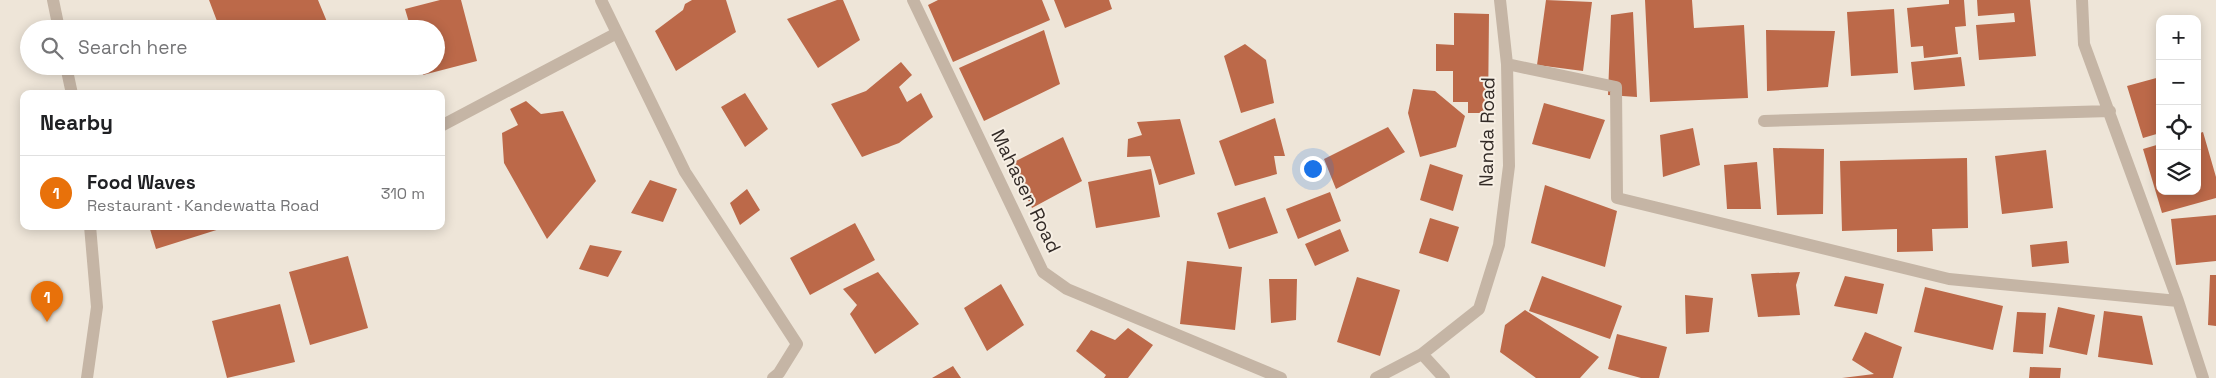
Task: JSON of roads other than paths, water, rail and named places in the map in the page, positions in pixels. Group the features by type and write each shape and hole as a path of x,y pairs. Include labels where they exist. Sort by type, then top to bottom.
{"street":[{"path":"53,0 57,20"},
{"path":"601,0 685,172 797,344 779,373 773,378"},
{"name":"Mahasen Road","path":"913,0 1043,272 1067,289 1280,378"},
{"name":"Nanda Road","path":"1376,378 1422,354 1479,309 1499,245 1509,166 1506,64 1500,0"},
{"path":"2082,0 2084,44 2178,300 2203,378"},
{"path":"445,124 617,33"},
{"path":"1506,64 1616,87 1617,198 1949,279 2178,300"},
{"path":"68,75 71,90"},
{"path":"1764,121 2110,111"},
{"path":"87,378 97,306 90,230"},
{"path":"1422,354 1444,378"}],"place":[{"name":"Food Waves","path":"47,322"}]}
